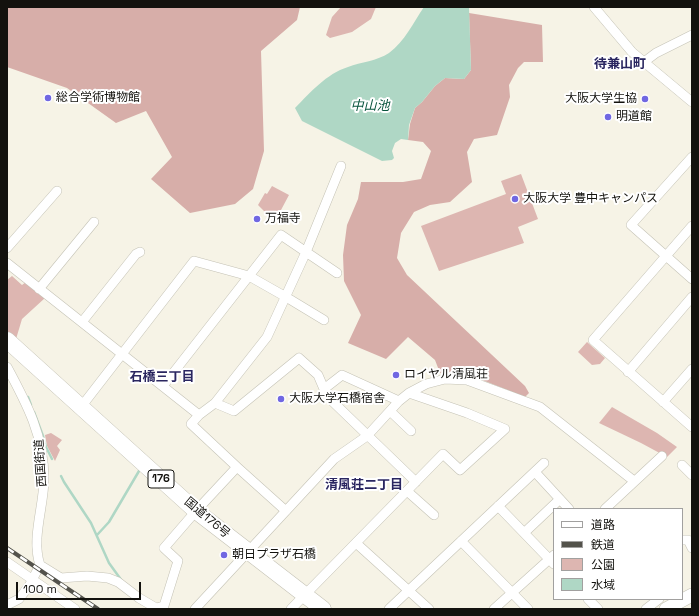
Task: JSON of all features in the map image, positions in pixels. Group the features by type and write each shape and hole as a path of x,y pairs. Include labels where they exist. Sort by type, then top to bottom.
{"highway":[{"name":"国道176号","path":"7,340 196,511 323,609"}],"street":[{"path":"594,7 632,52 692,102"},
{"path":"644,62 656,53 692,35"},
{"path":"692,157 631,225 692,279"},
{"path":"286,511 191,424 215,403 268,337 306,252 341,166"},
{"path":"7,248 57,191"},
{"path":"39,289 94,222"},
{"path":"692,226 593,340 692,427"},
{"path":"163,386 281,234 337,273"},
{"path":"82,322 136,254 140,252"},
{"path":"81,407 194,261 249,276 324,320"},
{"path":"7,263 200,415"},
{"path":"628,372 692,297"},
{"path":"215,403 234,411 299,358 318,375 324,389 332,401 416,482"},
{"name":"西国街道","path":"7,367 39,433 42,447 44,480 37,538 38,558 40,565"},
{"path":"663,402 692,369"},
{"path":"324,389 342,375 399,401"},
{"path":"197,609 334,459 367,436 399,401 409,393 426,384 445,378 467,380 540,407 634,481"},
{"path":"291,609 443,454 460,470 505,429 467,413 409,393"},
{"path":"390,411 411,431"},
{"path":"606,508 662,456"},
{"path":"389,609 544,463"},
{"path":"682,465 692,475"},
{"path":"7,605 19,599 29,586 40,565 61,578 87,576 108,578 118,582 139,598 156,608 160,607 164,609 178,561 164,548 237,466"},
{"path":"535,472 568,508"},
{"path":"407,491 434,515"},
{"path":"524,533 560,499"},
{"path":"494,609 552,560 498,506"},
{"path":"683,540 688,540 692,548"},
{"path":"461,541 528,609"},
{"path":"356,543 429,609"},
{"path":"7,562 66,606 75,609"},
{"path":"646,609 658,600"},
{"path":"666,609 681,600"}],"green space":[{"path":"341,7 376,7 371,19 352,32 330,38 326,35 332,17"},
{"path":"521,174 538,219 518,227 524,243 439,271 421,226 506,194 501,181"},
{"path":"272,186 289,195 281,210 272,219 258,205 265,193 267,194"},
{"path":"12,276 22,285 26,282 45,298 22,319 16,339 7,331 7,280"},
{"path":"587,342 605,358 600,364 592,365 578,352"},
{"path":"612,407 657,433 677,447 667,457 599,423"},
{"path":"51,433 62,440 57,446 60,450 55,461 47,446 45,435"}],"shaded area":[{"path":"7,7 300,7 297,20 261,51 264,151 253,189 235,204 190,213 151,179 172,157 146,111 116,123 67,88 7,67"},
{"path":"469,13 542,25 543,62 524,62 518,68 509,85 510,97 497,135 474,139 467,152 472,182 450,202 430,205 414,212 401,233 397,258 407,275 525,386 529,393 525,397 467,374 440,373 435,360 408,337 386,359 348,343 361,315 344,281 343,255 347,225 358,199 361,182 403,182 421,179 431,151 423,142 408,140 410,124 415,108 435,86 445,78 464,79 471,70"}],"water":[{"name":"中山池","path":"424,7 469,7 471,70 464,79 445,78 435,86 415,108 409,125 408,140 401,139 395,143 392,151 394,158 392,160 382,161 302,121 295,108 313,90 340,70 379,58 389,53 400,43"}],"waterway":[{"path":"28,397 31,405"},
{"path":"34,412 46,447 52,459"},
{"path":"97,535 109,522 139,471"},
{"path":"61,476 91,523 109,563 122,581"}],"railway":[{"path":"7,548 98,609"}],"place":[{"name":"総合学術博物館","path":"48,98"},
{"name":"大阪大学生協","path":"645,99"},
{"name":"明道館","path":"608,117"},
{"name":"大阪大学 豊中キャンパス","path":"515,199"},
{"name":"万福寺","path":"257,219"},
{"name":"ロイヤル清風荘","path":"396,375"},
{"name":"大阪大学石橋宿舎","path":"281,399"},
{"name":"朝日プラザ石橋","path":"224,555"}],"district":[{"name":"待兼山町","path":"620,64"},
{"name":"石橋三丁目","path":"162,377"},
{"name":"清風荘二丁目","path":"364,485"}]}
